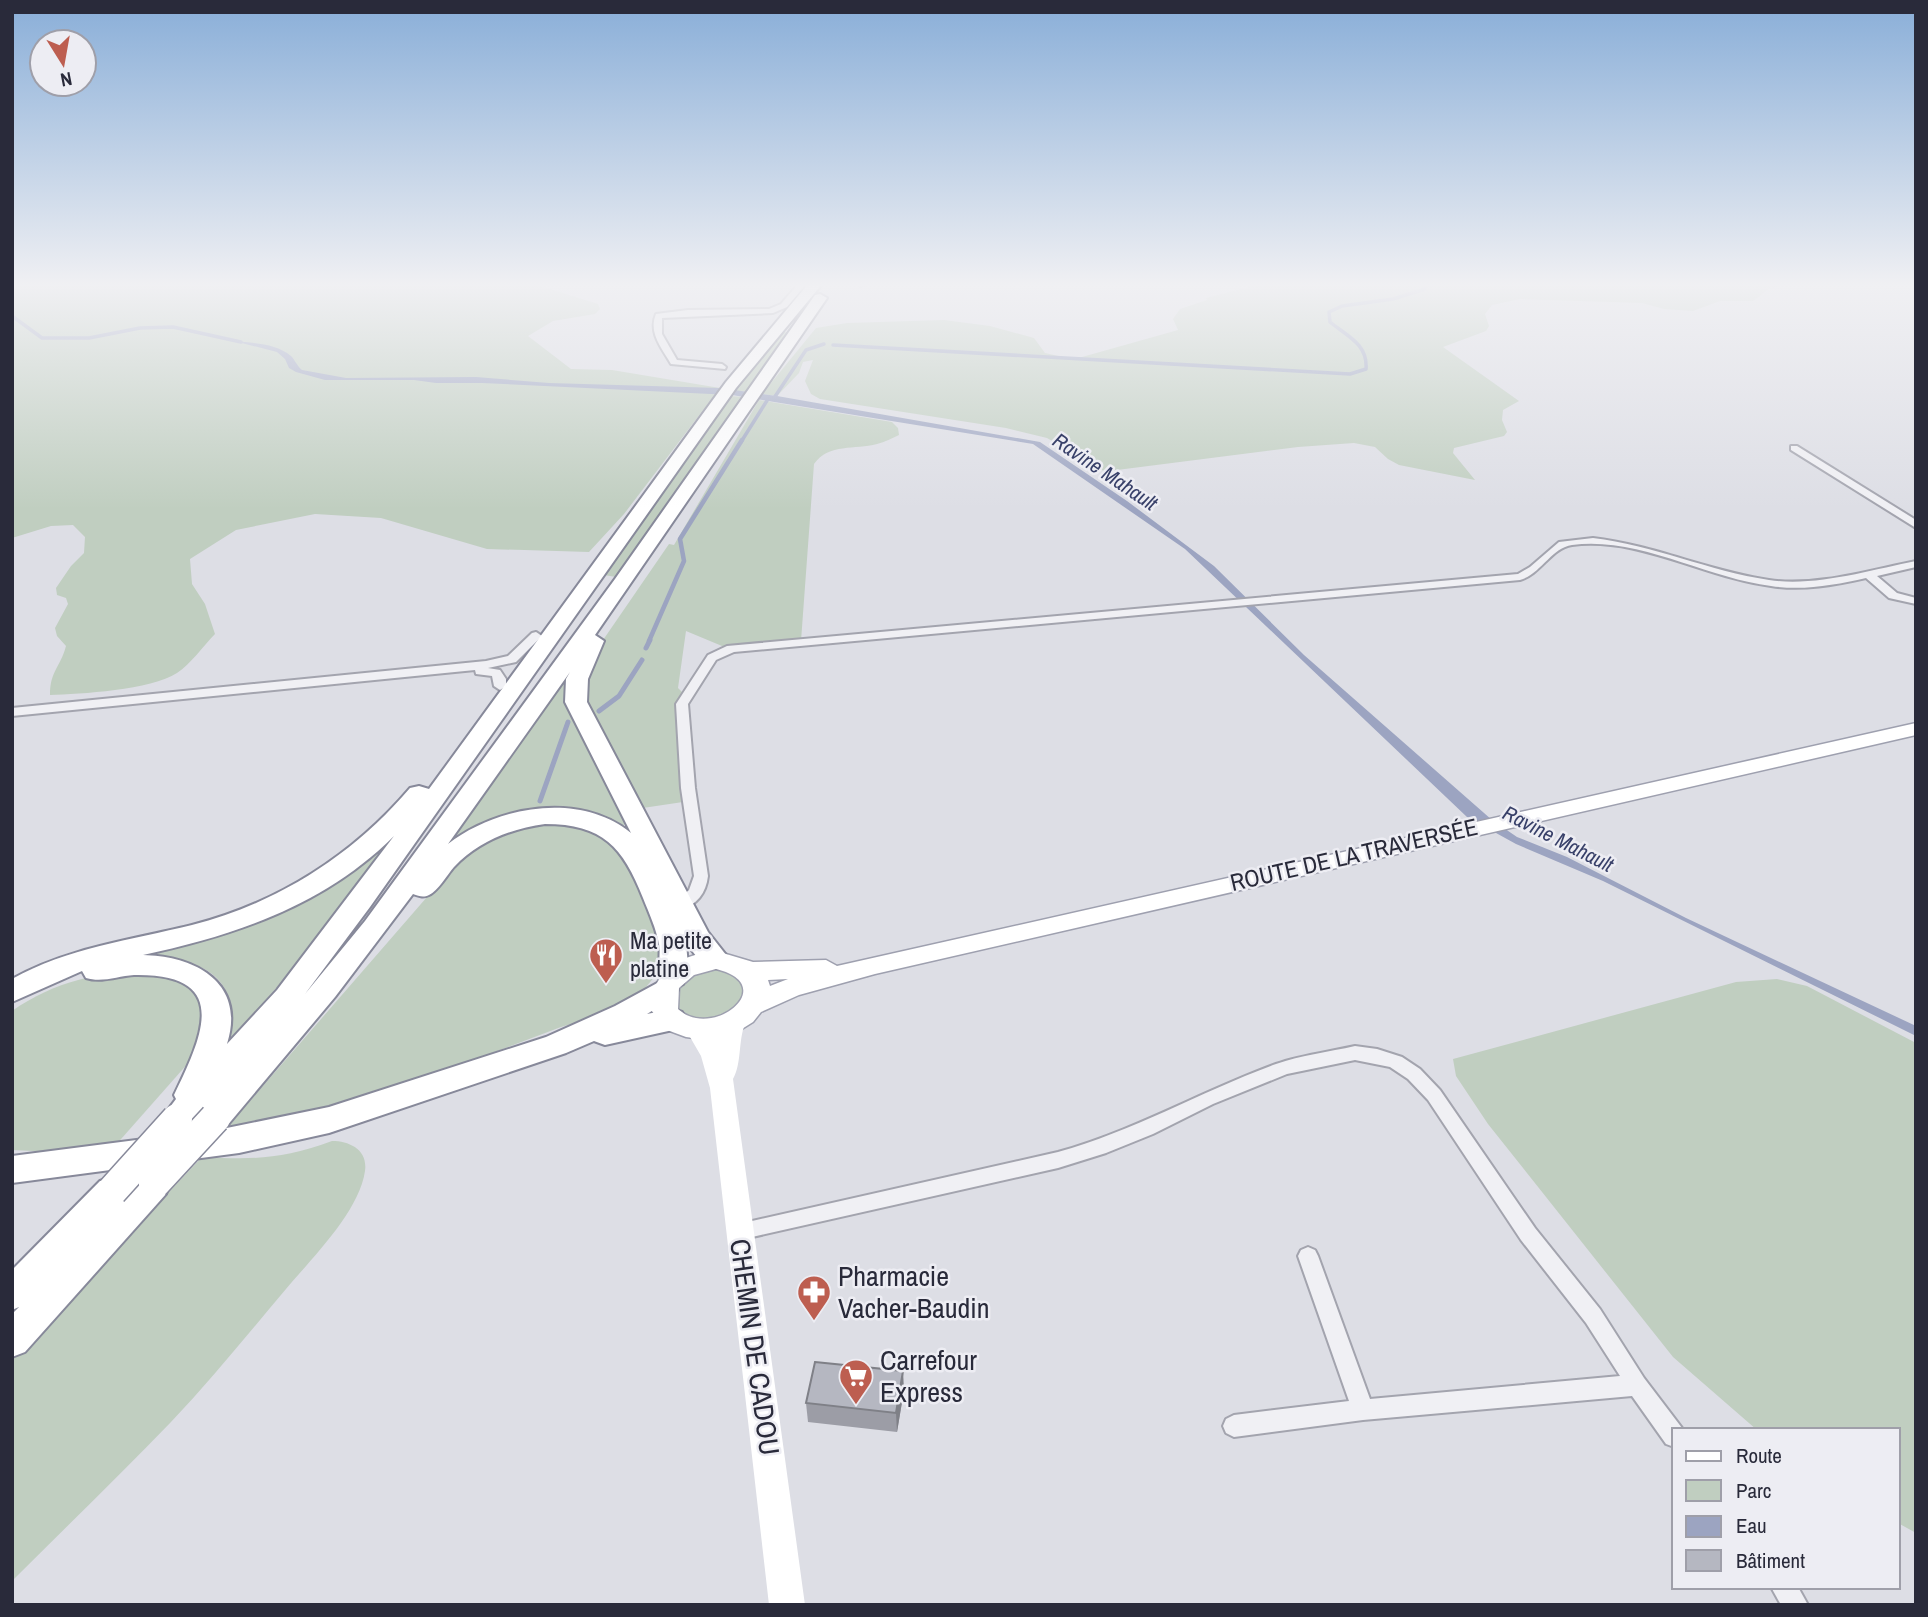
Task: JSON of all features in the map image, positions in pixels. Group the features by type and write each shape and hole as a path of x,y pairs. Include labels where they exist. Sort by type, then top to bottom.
{"highway":[{"path":"12,1294 112,1191 287,997 361,901 752,358"},
{"path":"326,990 383,916 780,358"},
{"path":"12,992 35,978 79,961 236,922 276,906 334,874 400,819 536,636 654,495"},
{"path":"622,583 577,679 575,696 614,781 697,938 716,960"},
{"path":"12,1340 215,1118 326,990 399,915 447,858 487,831 503,825 556,816 578,817 617,834 630,849 654,891 675,945 677,961 669,983 625,1014 556,1045"},
{"path":"12,1008 50,987 103,969 133,965 167,967 196,978 214,996 218,1022 208,1054 177,1119"},
{"path":"12,1171 91,1158 239,1140 306,1125 556,1045 672,1020"},
{"path":"12,1156 91,1158"}],"main road":[{"name":"ROUTE DE LA TRAVERSÉE","path":"755,1004 792,988 875,965 1916,729"},
{"path":"716,960 737,963 750,971 758,983 758,997 746,1016 732,1024 699,1030 683,1026 672,1020 663,1006 669,983 691,965 716,960"},
{"name":"ROUTE DE LA TRAVERSÉE","path":"750,971 875,965"},
{"name":"CHEMIN DE CADOU","path":"723,1088 726,1039 732,1024"},
{"name":"CHEMIN DE CADOU","path":"699,1030 714,1055 723,1088 787,1605"}],"street":[{"path":"672,358 674,362 722,367"},
{"path":"1794,447 1916,525"},
{"path":"680,905 687,903 697,891 701,876 688,788 682,704 717,654 746,646 1520,577 1532,572 1551,550 1575,541 1625,546 1769,583 1811,583 1916,564"},
{"path":"1867,573 1893,596 1916,601"},
{"path":"12,712 506,662 516,657 536,636"},
{"path":"433,671 492,672 499,676 500,686"},
{"path":"739,1232 907,1196 1068,1157 1147,1129 1217,1094 1284,1068 1333,1056 1366,1054 1396,1062 1414,1074 1434,1095 1528,1234 1593,1316 1672,1433"},
{"path":"1308,1256 1363,1410"},
{"path":"1234,1426 1363,1410 1637,1385"},
{"path":"1784,1589 1796,1605"}],"green space":[{"path":"12,358 557,358 571,369 612,370 720,388 624,514 589,552 487,549 381,518 315,514 236,530 190,559 192,584 205,604 215,634 177,673 133,687 50,695 53,675 66,646 57,636 55,628 68,604 66,598 57,595 56,588 84,553 85,537 73,525 51,526 12,538"},
{"path":"759,358 770,358 748,392 733,391"},
{"path":"791,358 1459,358 1519,401 1503,410 1502,420 1507,432 1504,436 1454,448 1453,453 1475,480 1399,465 1375,447 1354,443 1298,447 1117,470 1112,473 1114,477 1047,438 1006,428 820,399 811,394 805,381 813,360 803,362 799,373 777,396 762,394"},
{"path":"730,396 745,397 616,577 604,575 635,534"},
{"path":"759,400 892,422 898,428 899,435 877,444 835,450 820,457 814,464 801,641 722,646 686,631 678,688 682,692 677,710 683,802 636,809 582,701 586,673 601,643 669,544 674,545"},
{"path":"563,684 567,684 579,727 625,824 623,826 590,814 572,811 536,810 501,817 454,837"},
{"path":"539,821 604,832 638,879 642,900 662,942 655,976 638,997 609,1013 317,1111 223,1132 473,844"},
{"path":"401,825 308,951 227,1045 224,1045 230,1020 229,1000 223,985 211,973 177,960 134,956 237,925"},
{"path":"715,967 744,978 745,1004 713,1023 678,1015 674,988 680,979"},
{"path":"151,969 195,986 207,1021 190,1061 114,1147 55,1152 12,1150 12,1011 61,985 96,976"},
{"path":"1777,979 1807,986 1916,1043 1916,1533 1900,1524 1900,1428 1755,1428 1673,1357 1488,1124 1456,1076 1453,1059 1736,982"},
{"path":"332,1141 356,1148 364,1157 365,1164 361,1187 333,1234 186,1406 12,1581 12,1357 202,1157 268,1157 298,1152"}],"water":[{"path":"293,358 302,370 346,378 476,377 549,383 720,388 1040,442 1127,501 1214,566 1304,655 1492,820 1517,837 1567,857 1686,918 1916,1026 1916,1036 1603,881 1516,844 1467,817 1185,549 1033,444 732,395 414,380 325,380 296,372 289,368 285,359"}],"building":[{"path":"815,1362 903,1371 896,1413 806,1403"}],"waterway":[{"path":"774,398 800,358"},
{"path":"1073,358 1350,374 1366,369 1366,358"},
{"path":"741,442 768,399"},
{"path":"649,641 684,561 680,539 742,440"},
{"path":"646,648 650,640"},
{"path":"599,711 619,696 642,660"},
{"path":"540,801 568,722"}],"place":[{"name":"Ma petite platine","path":"606,985"},
{"name":"Pharmacie Vacher-Baudin","path":"814,1322"},
{"name":"Carrefour Express","path":"856,1406"}],"water label":[{"name":"Ravine Mahault","path":"1105,472"},
{"name":"Ravine Mahault","path":"1558,839"}]}
